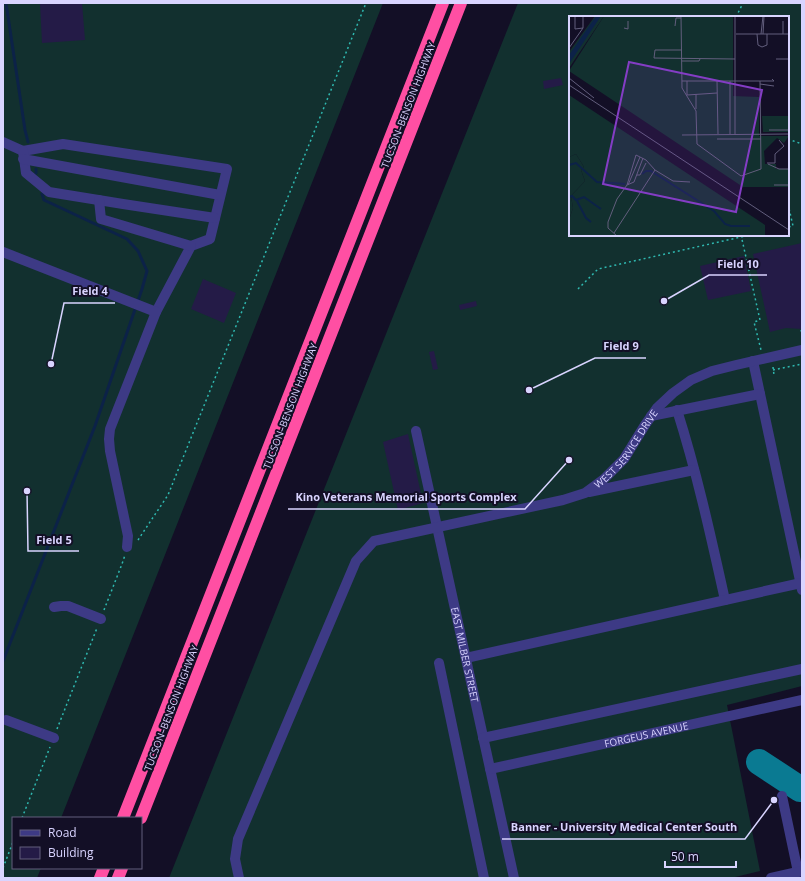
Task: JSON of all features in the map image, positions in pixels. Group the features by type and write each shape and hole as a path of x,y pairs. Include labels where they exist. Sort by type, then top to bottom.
{"highway":[{"name":"TUCSON–BENSON HIGHWAY","path":"123,817 443,3"},
{"name":"TUCSON–BENSON HIGHWAY","path":"141,817 461,3"}],"street":[{"path":"3,142 23,155 220,195"},
{"path":"23,155 63,144 227,169 210,239 191,246 102,219 99,200"},
{"path":"23,155 26,173 49,192 215,218"},
{"path":"127,547 128,536 110,451 110,429 156,312 191,246"},
{"path":"3,252 156,312"},
{"name":"WEST SERVICE DRIVE","path":"239,878 234,859 238,839 356,561 374,541 563,500 585,493 604,479 624,459 657,408 673,393 691,380 712,371 802,350"},
{"path":"466,658 725,600 801,587 753,361"},
{"path":"651,416 760,394"},
{"path":"677,410 700,491 725,600"},
{"name":"EAST MILBER STREET","path":"416,431 514,878"},
{"path":"585,493 694,470"},
{"path":"54,607 68,606 100,619"},
{"path":"439,663 484,878"},
{"path":"483,738 802,669"},
{"name":"FORGEUS AVENUE","path":"490,768 802,700"},
{"path":"6,720 54,738"},
{"path":"771,878 800,871 782,796"}],"path":[{"path":"22,817 122,564 127,547 139,539 168,495 366,3"},
{"path":"736,16 743,3"},
{"path":"789,139 802,144"},
{"path":"789,210 792,226 789,227"},
{"path":"578,288 598,268 741,236 760,320 754,322 761,352"},
{"path":"772,363 774,375"},
{"path":"773,370 802,364"},
{"path":"3,868 12,845"}],"green space":[{"path":"3,3 383,3 61,817 12,817 12,869 41,869 37,878 3,878"},
{"path":"518,3 802,3 802,686 727,705 760,871 731,878 169,878"}],"building":[{"path":"40,3 82,3 85,40 42,43"},
{"path":"561,78 563,85 544,89 543,81"},
{"path":"802,243 802,329 786,328 770,332 753,254"},
{"path":"744,256 751,291 708,300 700,266"},
{"path":"203,279 236,293 224,323 191,309"},
{"path":"476,301 477,306 460,310 459,305"},
{"path":"434,351 438,369 433,370 429,352"},
{"path":"408,434 423,503 398,510 383,442"}],"waterway":[{"path":"6,3 28,142"},
{"path":"3,661 95,426 147,271 138,251 127,239 44,200 42,194"}],"taxiway":[{"path":"759,762 800,789"}],"place":[{"name":"Field 10","path":"664,301"},
{"name":"Field 4","path":"51,364"},
{"name":"Field 9","path":"529,390"},
{"name":"Kino Veterans Memorial Sports Complex","path":"569,460"},
{"name":"Field 5","path":"27,491"},
{"name":"Banner - University Medical Center South","path":"774,800"}]}
